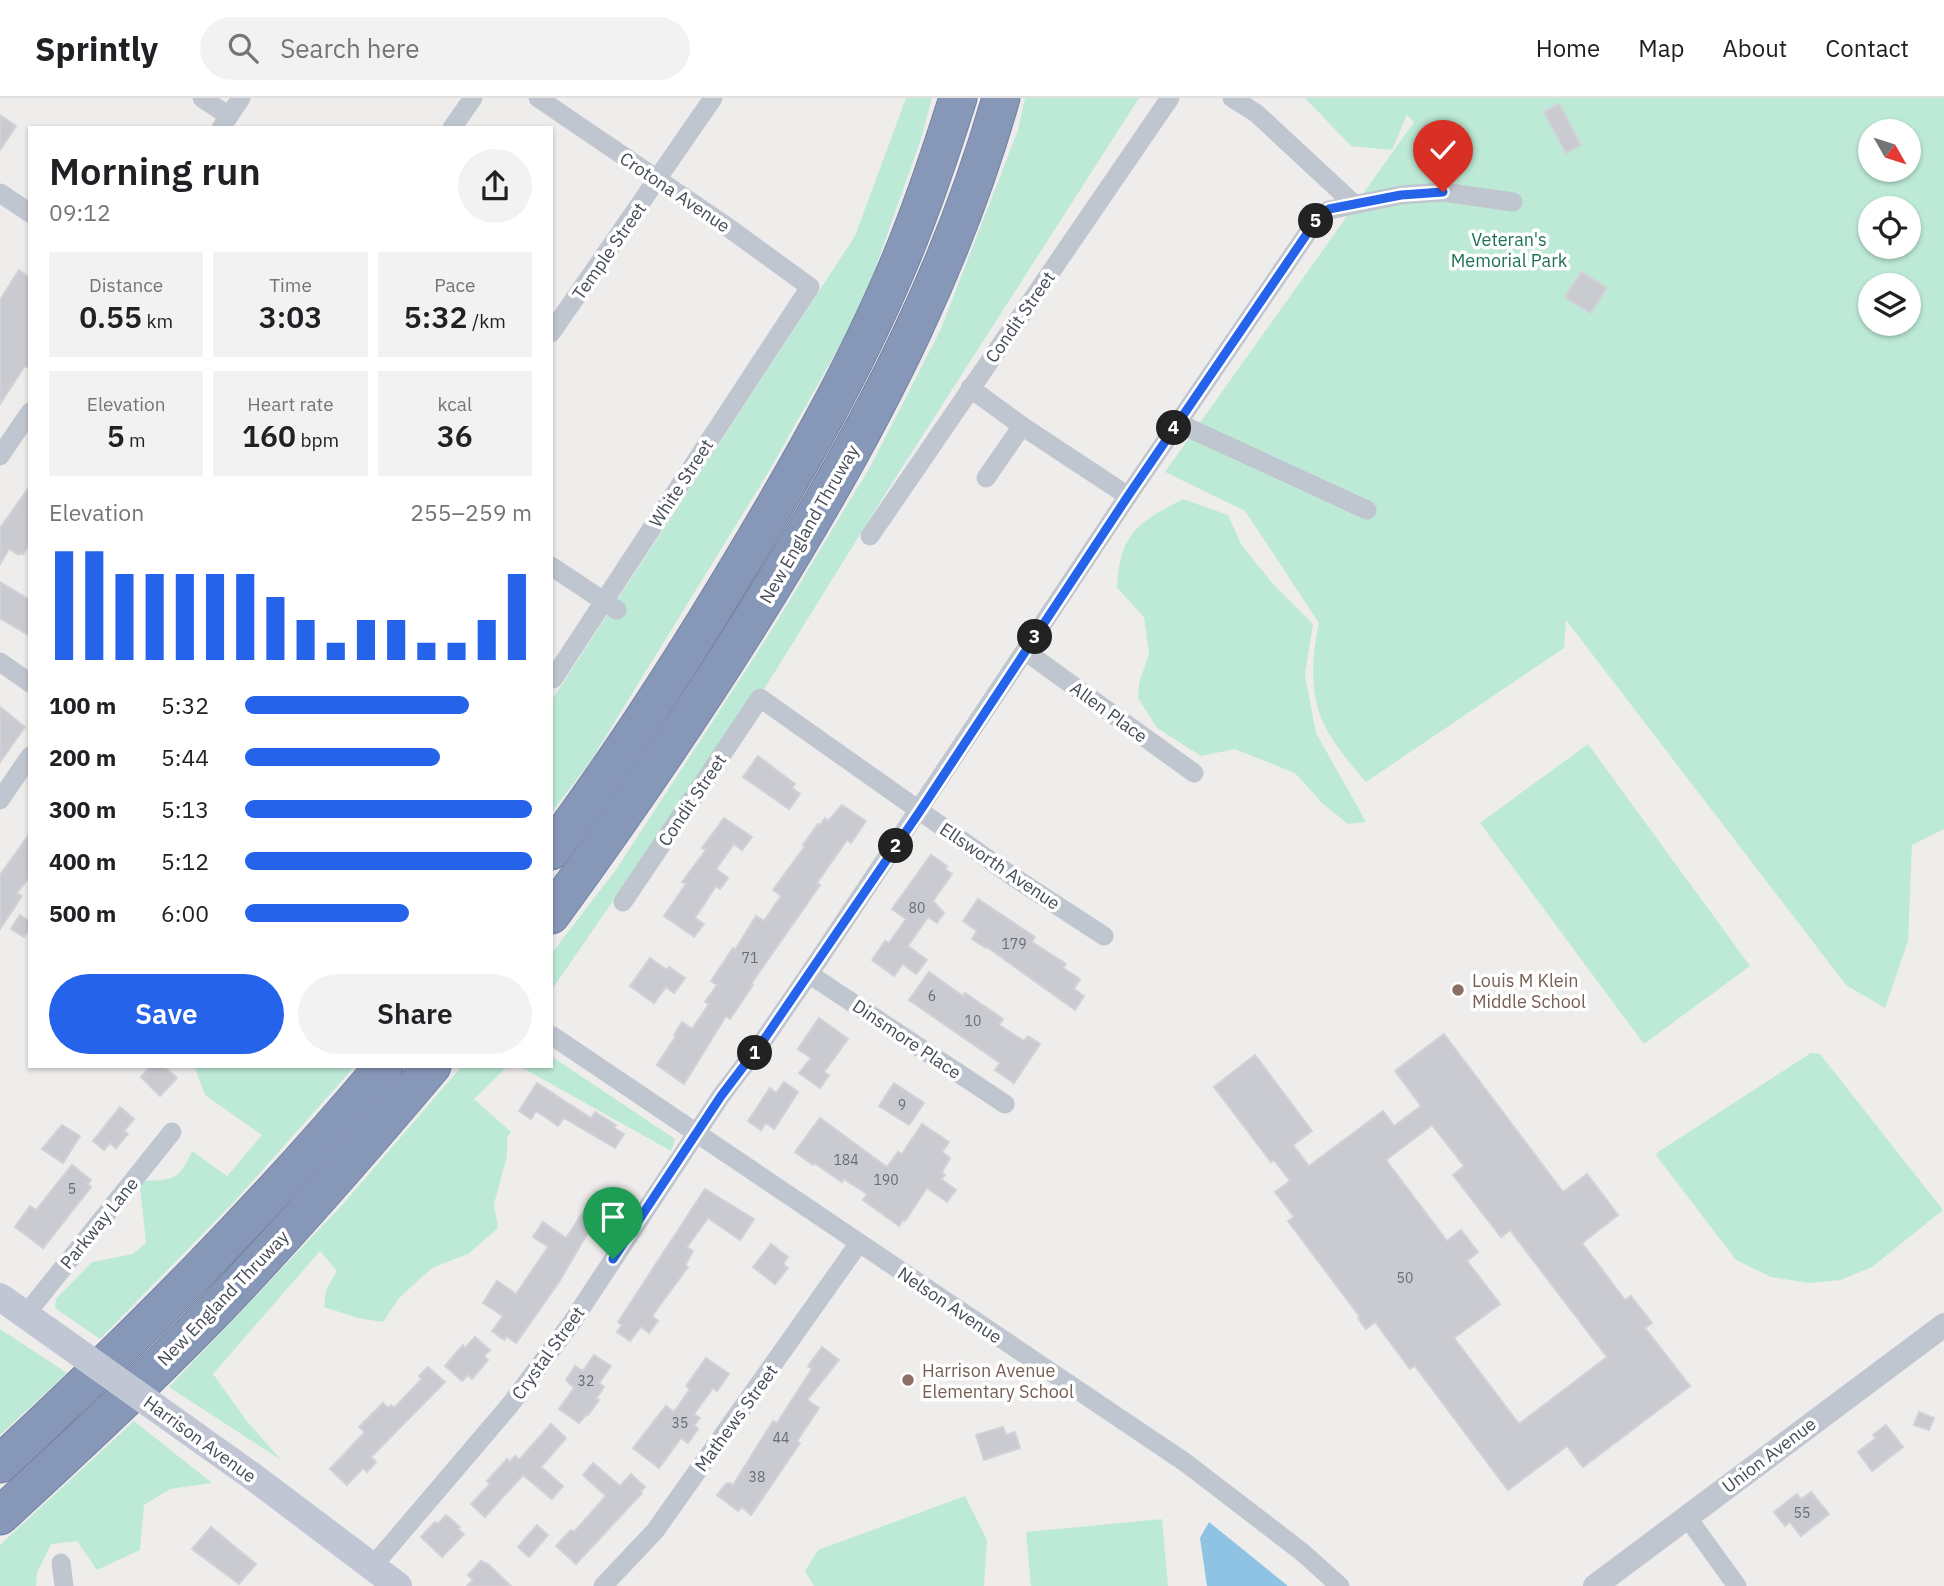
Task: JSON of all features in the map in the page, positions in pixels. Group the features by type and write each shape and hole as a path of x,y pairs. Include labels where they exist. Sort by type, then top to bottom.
{"highway":[{"path":"553,848 617,757 697,634 838,391 897,269 920,212 958,98"},
{"name":"New England Thruway","path":"553,912 652,774 739,641 816,515 863,431 908,345 943,267 973,188 1002,98"},
{"name":"New England Thruway","path":"0,1464 114,1357 201,1269 382,1068"},
{"name":"New England Thruway","path":"0,1516 148,1377 232,1292 346,1167 430,1068"}],"main road":[{"name":"Harrison Avenue","path":"0,1297 183,1427 398,1586"}],"street":[{"path":"202,98 225,122 241,98"},
{"path":"453,126 473,98"},
{"name":"Crotona Avenue","path":"538,98 810,287"},
{"name":"Temple Street","path":"553,330 713,98"},
{"name":"Condit Street","path":"870,536 1170,98"},
{"path":"1231,98 1256,113 1354,204"},
{"name":"Crystal Street","path":"372,1567 510,1405 572,1322 696,1134 920,811 1128,496 1315,222 1329,209 1401,195 1443,192 1513,202"},
{"path":"0,193 28,212"},
{"name":"White Street","path":"553,679 610,606 810,287"},
{"path":"970,388 1128,496"},
{"path":"0,456 6,432 28,414"},
{"path":"1178,423 1367,510"},
{"path":"986,478 1022,426"},
{"path":"553,567 610,606"},
{"name":"Allen Place","path":"1025,651 1194,773"},
{"path":"0,662 28,682"},
{"name":"Condit Street","path":"623,902 760,698"},
{"name":"Ellsworth Avenue","path":"760,698 1015,878 1104,936"},
{"path":"0,800 28,759"},
{"name":"Dinsmore Place","path":"809,974 1005,1104"},
{"name":"Nelson Avenue","path":"553,1036 1186,1463 1302,1552 1340,1586"},
{"name":"Parkway Lane","path":"36,1322 172,1132"},
{"name":"Mathews Street","path":"603,1586 655,1531 859,1243"},
{"name":"Union Avenue","path":"1595,1586 1944,1325"},
{"path":"1687,1517 1737,1586"},
{"path":"61,1563 64,1586"}],"green space":[{"path":"906,98 932,98 921,139 862,306 768,473 590,762 553,810 553,698 855,236"},
{"path":"1025,98 1139,98 882,499 763,691 754,696 553,988 553,951 615,871 773,628 870,467 940,331 1018,130"},
{"name":"Veteran's Memorial Park","path":"1305,98 1944,98 1944,829 1912,845 1908,941 1885,1008 1846,985 1566,620 1564,648 1366,782 1334,741 1320,715 1313,669 1319,623 1245,511 1165,472 1414,122 1407,115 1392,150 1351,146"},
{"path":"1183,499 1228,515 1242,546 1274,585 1313,624 1305,675 1316,733 1366,822 1348,824 1322,803 1295,773 1235,749 1201,756 1157,728 1138,698 1139,683 1149,654 1144,617 1117,588 1122,554 1127,542 1143,523"},
{"path":"1588,744 1750,966 1644,1044 1480,823"},
{"path":"1811,1053 1820,1054 1943,1210 1872,1267 1841,1280 1809,1283 1771,1277 1736,1260 1655,1154"},
{"path":"553,1057 675,1139 671,1151 523,1068 553,1068"},
{"path":"195,1068 353,1068 233,1203 100,1339 55,1308 56,1299 92,1262 133,1254 146,1243 140,1186 143,1181 168,1179 179,1173 192,1151 227,1176 262,1135 205,1095"},
{"path":"460,1068 506,1068 474,1099 511,1132 507,1137 507,1156 494,1204 498,1228 468,1254 432,1268 399,1298 383,1322 358,1318 324,1307 326,1290 337,1271 320,1251 213,1374 246,1420 281,1460 169,1387 344,1203"},
{"path":"0,1329 67,1373 0,1435"},
{"path":"134,1421 212,1483 170,1489 144,1505 140,1550 97,1570 77,1541 51,1544 37,1573 36,1586 0,1586 0,1545"},
{"path":"965,1496 987,1540 984,1586 814,1586 805,1571 818,1550"},
{"path":"1162,1519 1168,1586 1031,1586 1026,1532"}],"water":[{"path":"1209,1522 1288,1586 1207,1586 1200,1538"}],"building":[{"path":"1559,104 1581,145 1566,153 1544,112"},
{"path":"0,115 16,126 0,150"},
{"path":"1425,125 1446,140 1435,158 1413,144"},
{"path":"19,270 28,277 28,368 25,366 0,404 0,300"},
{"path":"1581,272 1607,288 1590,313 1565,297"},
{"path":"28,489 28,547 19,555 9,549 0,564 0,528"},
{"path":"0,582 28,599 28,635 0,618"},
{"path":"0,707 25,727 0,762"},
{"path":"758,756 795,784 792,788 800,794 789,809 743,777"},
{"path":"842,805 866,821 851,843 847,840 817,883 820,885 730,1019 726,1016 684,1084 657,1065 682,1022 692,1029 709,1004 705,1002 717,985 711,981 756,916 764,921 781,896 773,890 805,846 803,845 818,824 825,818 828,821"},
{"path":"724,818 752,837 742,850 734,844 716,869 728,878 720,889 716,886 695,918 704,924 694,937 664,916 686,884 682,882 706,850 702,848"},
{"path":"28,836 28,879 17,893 22,896 0,929 0,875"},
{"path":"931,855 947,866 945,869 952,874 933,901 944,913 937,923 928,917 908,946 927,960 916,974 903,964 894,976 872,960 885,941 889,943 906,919 892,909"},
{"path":"978,899 1035,937 1032,942 1066,964 1063,968 1080,979 1074,989 1084,996 1075,1010 972,939 977,931 963,921"},
{"path":"20,915 28,921 28,932 24,937 11,929"},
{"path":"650,958 685,978 674,993 666,987 654,1003 630,986"},
{"path":"929,972 1003,1019 999,1025 1024,1041 1028,1036 1040,1044 1014,1083 995,1070 1000,1063 909,1000"},
{"path":"819,1018 848,1039 824,1072 829,1075 820,1088 799,1073 811,1058 798,1049"},
{"name":"Louis M Klein Middle School","path":"1444,1034 1563,1192 1587,1174 1618,1215 1582,1243 1625,1300 1631,1296 1652,1323 1645,1328 1690,1386 1583,1467 1567,1446 1508,1490 1415,1366 1410,1369 1375,1322 1366,1329 1358,1318 1360,1317 1288,1221 1294,1217 1275,1192 1290,1181 1274,1160 1271,1162 1214,1087 1255,1055 1312,1131 1293,1145 1309,1166 1383,1111 1394,1126 1421,1106 1395,1071","holes":["1432,1125 1464,1166 1453,1175 1501,1237 1510,1230 1607,1357 1519,1424 1454,1338 1500,1304 1467,1261 1478,1252 1461,1230 1447,1241 1386,1160"]},
{"path":"149,1068 165,1068 177,1078 160,1096 141,1077"},
{"path":"784,1082 798,1092 774,1129 766,1123 761,1130 748,1121 770,1088 776,1093"},
{"path":"537,1083 591,1118 595,1112 616,1125 614,1128 624,1134 615,1148 564,1118 558,1126 536,1111 531,1119 519,1111"},
{"path":"894,1083 924,1103 909,1125 879,1106"},
{"path":"120,1107 134,1119 124,1131 128,1134 116,1148 110,1143 104,1150 93,1141"},
{"path":"820,1118 887,1167 898,1152 902,1154 922,1124 949,1142 942,1152 950,1158 942,1172 945,1175 941,1179 956,1190 947,1202 927,1188 899,1226 863,1200 867,1194 844,1179 842,1182 795,1152"},
{"path":"62,1125 80,1136 63,1163 42,1149"},
{"path":"72,1165 91,1180 88,1184 91,1187 43,1248 15,1227 30,1206 36,1210"},
{"path":"705,1189 754,1219 740,1240 708,1218 687,1247 693,1251 685,1265 688,1267 652,1316 658,1321 649,1333 641,1327 630,1341 617,1332 622,1325 618,1322"},
{"path":"596,1192 608,1199 602,1208 606,1210 596,1226 593,1224 559,1282 516,1343 506,1336 504,1340 492,1331 503,1316 483,1303 497,1281 516,1294 548,1247 533,1237 543,1222 566,1238"},
{"path":"771,1244 788,1257 783,1264 788,1268 775,1284 753,1267"},
{"path":"475,1337 490,1350 484,1356 488,1360 472,1379 468,1375 462,1381 445,1366 463,1345 465,1348"},
{"path":"822,1347 839,1360 807,1400 819,1408 797,1441 800,1443 751,1515 742,1507 738,1511 717,1495 726,1484 733,1485 773,1421 777,1423 812,1369 808,1366"},
{"path":"594,1355 611,1366 599,1383 604,1387 596,1399 599,1400 579,1423 559,1409 574,1388 566,1380 575,1366 583,1371"},
{"path":"706,1358 729,1374 717,1391 713,1388 694,1414 700,1418 694,1425 698,1429 688,1443 681,1438 659,1468 633,1448 666,1406 674,1412 690,1389 686,1386"},
{"path":"428,1367 445,1382 371,1457 376,1462 367,1472 363,1468 347,1485 330,1469 365,1432 359,1427 383,1403 388,1408 391,1405 394,1408 422,1379 419,1376"},
{"path":"1919,1412 1934,1418 1929,1430 1914,1425"},
{"path":"551,1424 566,1438 541,1467 563,1486 552,1499 523,1475 485,1517 471,1504 490,1484 487,1481 507,1459 510,1462 515,1456 519,1460"},
{"path":"1886,1425 1903,1447 1872,1471 1858,1452 1876,1438 1873,1435"},
{"path":"1003,1427 1006,1435 1015,1432 1020,1448 984,1460 976,1435"},
{"path":"593,1463 620,1486 631,1474 645,1487 576,1564 556,1546 571,1530 574,1532 606,1496 583,1475"},
{"path":"1811,1492 1829,1514 1801,1536 1790,1522 1785,1526 1774,1512 1797,1494 1801,1499"},
{"path":"446,1515 464,1534 442,1557 421,1537"},
{"path":"537,1525 548,1535 529,1557 518,1547"},
{"path":"211,1527 256,1564 239,1584 192,1549"},
{"path":"481,1561 488,1564 511,1586 467,1586 473,1580 468,1575"}],"place":[{"name":"Louis M Klein Middle School","path":"1458,990"},
{"name":"Harrison Avenue Elementary School","path":"908,1380"}],"route":[{"path":"613,1259 721,1096 765,1038 920,811 1128,496 1315,222 1329,209 1401,195 1443,192"}]}
